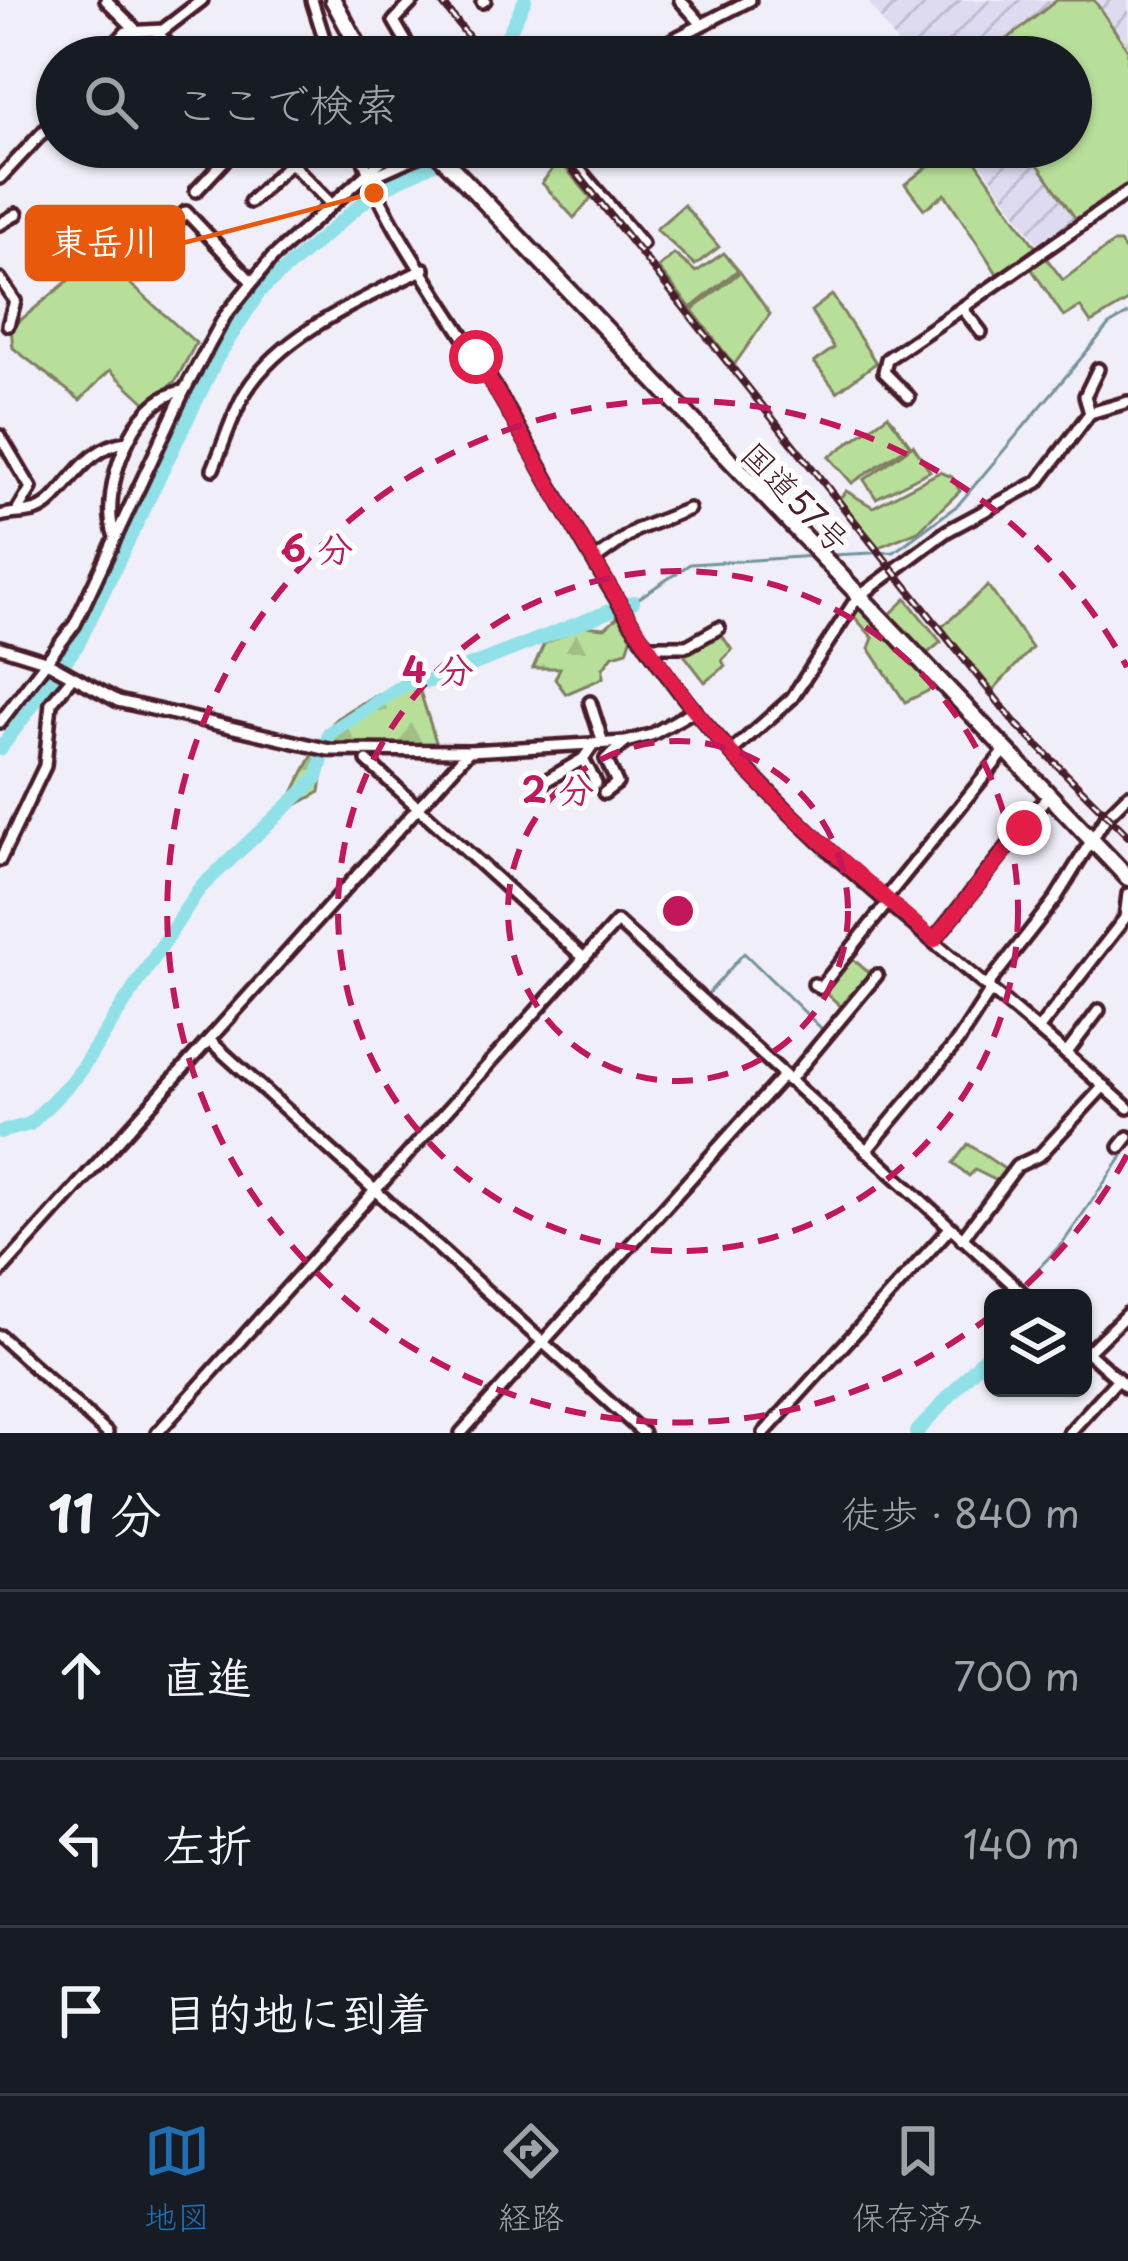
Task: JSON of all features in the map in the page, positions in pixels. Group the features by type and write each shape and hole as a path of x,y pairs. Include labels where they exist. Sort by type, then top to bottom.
{"highway":[{"path":"333,0 353,36"},
{"name":"国道57号","path":"452,168 1128,878"}],"street":[{"path":"106,0 134,28 160,36"},
{"path":"156,32 202,0"},
{"path":"403,36 394,21 414,0"},
{"path":"680,0 698,20"},
{"path":"680,36 750,0"},
{"path":"315,2 324,36"},
{"path":"126,36 134,28"},
{"path":"0,178 36,140"},
{"path":"0,154 13,166"},
{"path":"196,191 217,168"},
{"path":"250,202 285,168"},
{"path":"295,168 331,204"},
{"path":"367,168 597,558 695,710 731,752 887,899 1124,1104"},
{"path":"0,722 75,624 184,391 251,281 331,204 377,168"},
{"path":"370,176 389,168"},
{"path":"578,168 642,244"},
{"path":"909,397 884,372 883,362 1128,192"},
{"path":"165,232 186,212 251,281"},
{"path":"3,229 16,214"},
{"path":"213,469 246,391 277,356 346,310 424,269"},
{"path":"0,278 15,301 8,325"},
{"path":"962,308 981,332"},
{"path":"1090,413 1085,396 1098,369"},
{"path":"114,536 110,522 127,442 164,397 184,391"},
{"path":"731,752 792,698 857,598 947,532 1038,482 1090,413 1128,402"},
{"path":"0,436 31,488 18,510"},
{"path":"0,516 40,510 71,474 107,447 127,442"},
{"path":"597,558 636,530 689,509"},
{"path":"652,646 687,646 719,628"},
{"path":"0,647 45,661 70,680 118,701 174,710 307,746 469,751 626,742 651,735 695,710"},
{"path":"0,860 45,766 51,703 70,680"},
{"path":"590,702 598,743"},
{"path":"604,793 617,783 607,759 626,742"},
{"path":"542,783 583,760 598,743"},
{"path":"0,1272 469,751"},
{"path":"814,984 820,988 1004,752"},
{"path":"583,760 596,783"},
{"path":"367,761 584,958"},
{"path":"866,1151 958,1041 989,988 1128,795"},
{"path":"934,940 1047,797"},
{"path":"1038,1030 1125,918 1128,894"},
{"path":"158,1433 617,922 1018,1289"},
{"path":"461,1433 878,975"},
{"path":"1066,1054 1099,1010"},
{"path":"209,1040 643,1433"},
{"path":"962,1239 1017,1166 1040,1155 1104,1086"},
{"path":"1124,1104 1127,1089"},
{"path":"1120,1147 1128,1136"},
{"path":"764,1433 950,1228"},
{"path":"1092,1345 1128,1313"},
{"path":"0,1336 107,1433"},
{"path":"1092,1355 1128,1388"},
{"path":"1069,1433 1118,1379"}],"shaded area":[{"path":"867,0 1128,0 1128,188 1040,247 985,168 1092,168 1092,36 892,36"}],"green space":[{"path":"1057,0 1094,0 1128,50 1128,190 1078,222 1041,168 1092,168 1092,36 1011,36"},
{"path":"553,168 566,168 591,198 574,218 542,183"},
{"path":"926,168 981,168 1038,251 1000,278 945,194 924,209 905,184"},
{"path":"684,205 719,247 695,265 656,229"},
{"path":"1113,243 1120,243 1128,254 1128,301 1091,323 1080,307 1064,317 1029,265 1043,254 1063,280"},
{"path":"724,253 738,270 691,308 658,268 674,254 696,272"},
{"path":"106,262 196,343 176,380 149,406 110,370 80,400 13,348 11,328 69,280"},
{"path":"740,272 770,314 734,365 692,310"},
{"path":"832,295 876,363 837,392 814,362 834,348 811,311"},
{"path":"888,415 910,445 852,483 829,457"},
{"path":"913,445 930,471 876,498 864,480"},
{"path":"940,472 952,477 960,491 918,531 879,547 839,499 846,491 873,507"},
{"path":"988,586 1032,648 993,690 942,627"},
{"path":"906,599 941,642 923,657 886,618"},
{"path":"858,606 934,688 905,702 869,648 873,638 851,613"},
{"path":"624,611 623,625 632,636 627,651 613,655 603,668 603,678 566,694 555,679 560,668 533,668 544,644 583,626 605,628"},
{"path":"719,631 732,650 722,660 725,666 705,682 681,651"},
{"path":"397,685 419,688 437,745 347,753 327,742 320,792 285,811 332,724"},
{"path":"849,956 873,976 844,1009 822,989"},
{"path":"968,1144 1009,1172 1001,1183 975,1170 969,1176 953,1163"}],"waterway":[{"path":"507,36 525,0"},
{"path":"0,749 78,644 217,358 260,291 374,193 424,168"},
{"path":"831,555 894,552 958,505 1109,325 1128,314"},
{"path":"633,602 690,564 815,556"},
{"path":"0,1132 30,1124 76,1077 199,889 317,778 329,733 407,683 431,681 633,602"},
{"path":"327,758 365,758"},
{"path":"706,996 744,953 825,1032"},
{"path":"898,1120 908,1108"},
{"path":"1023,1285 1065,1240 1128,1148"},
{"path":"1092,1350 1128,1382"},
{"path":"916,1433 984,1358"}],"railway":[{"path":"440,0 468,36"},
{"path":"573,168 1016,724 1128,836"}],"place":[{"name":"東岳川","path":"374,193"}],"route":[{"path":"476,357 633,618 695,710 833,852 934,940 1024,828"}]}
